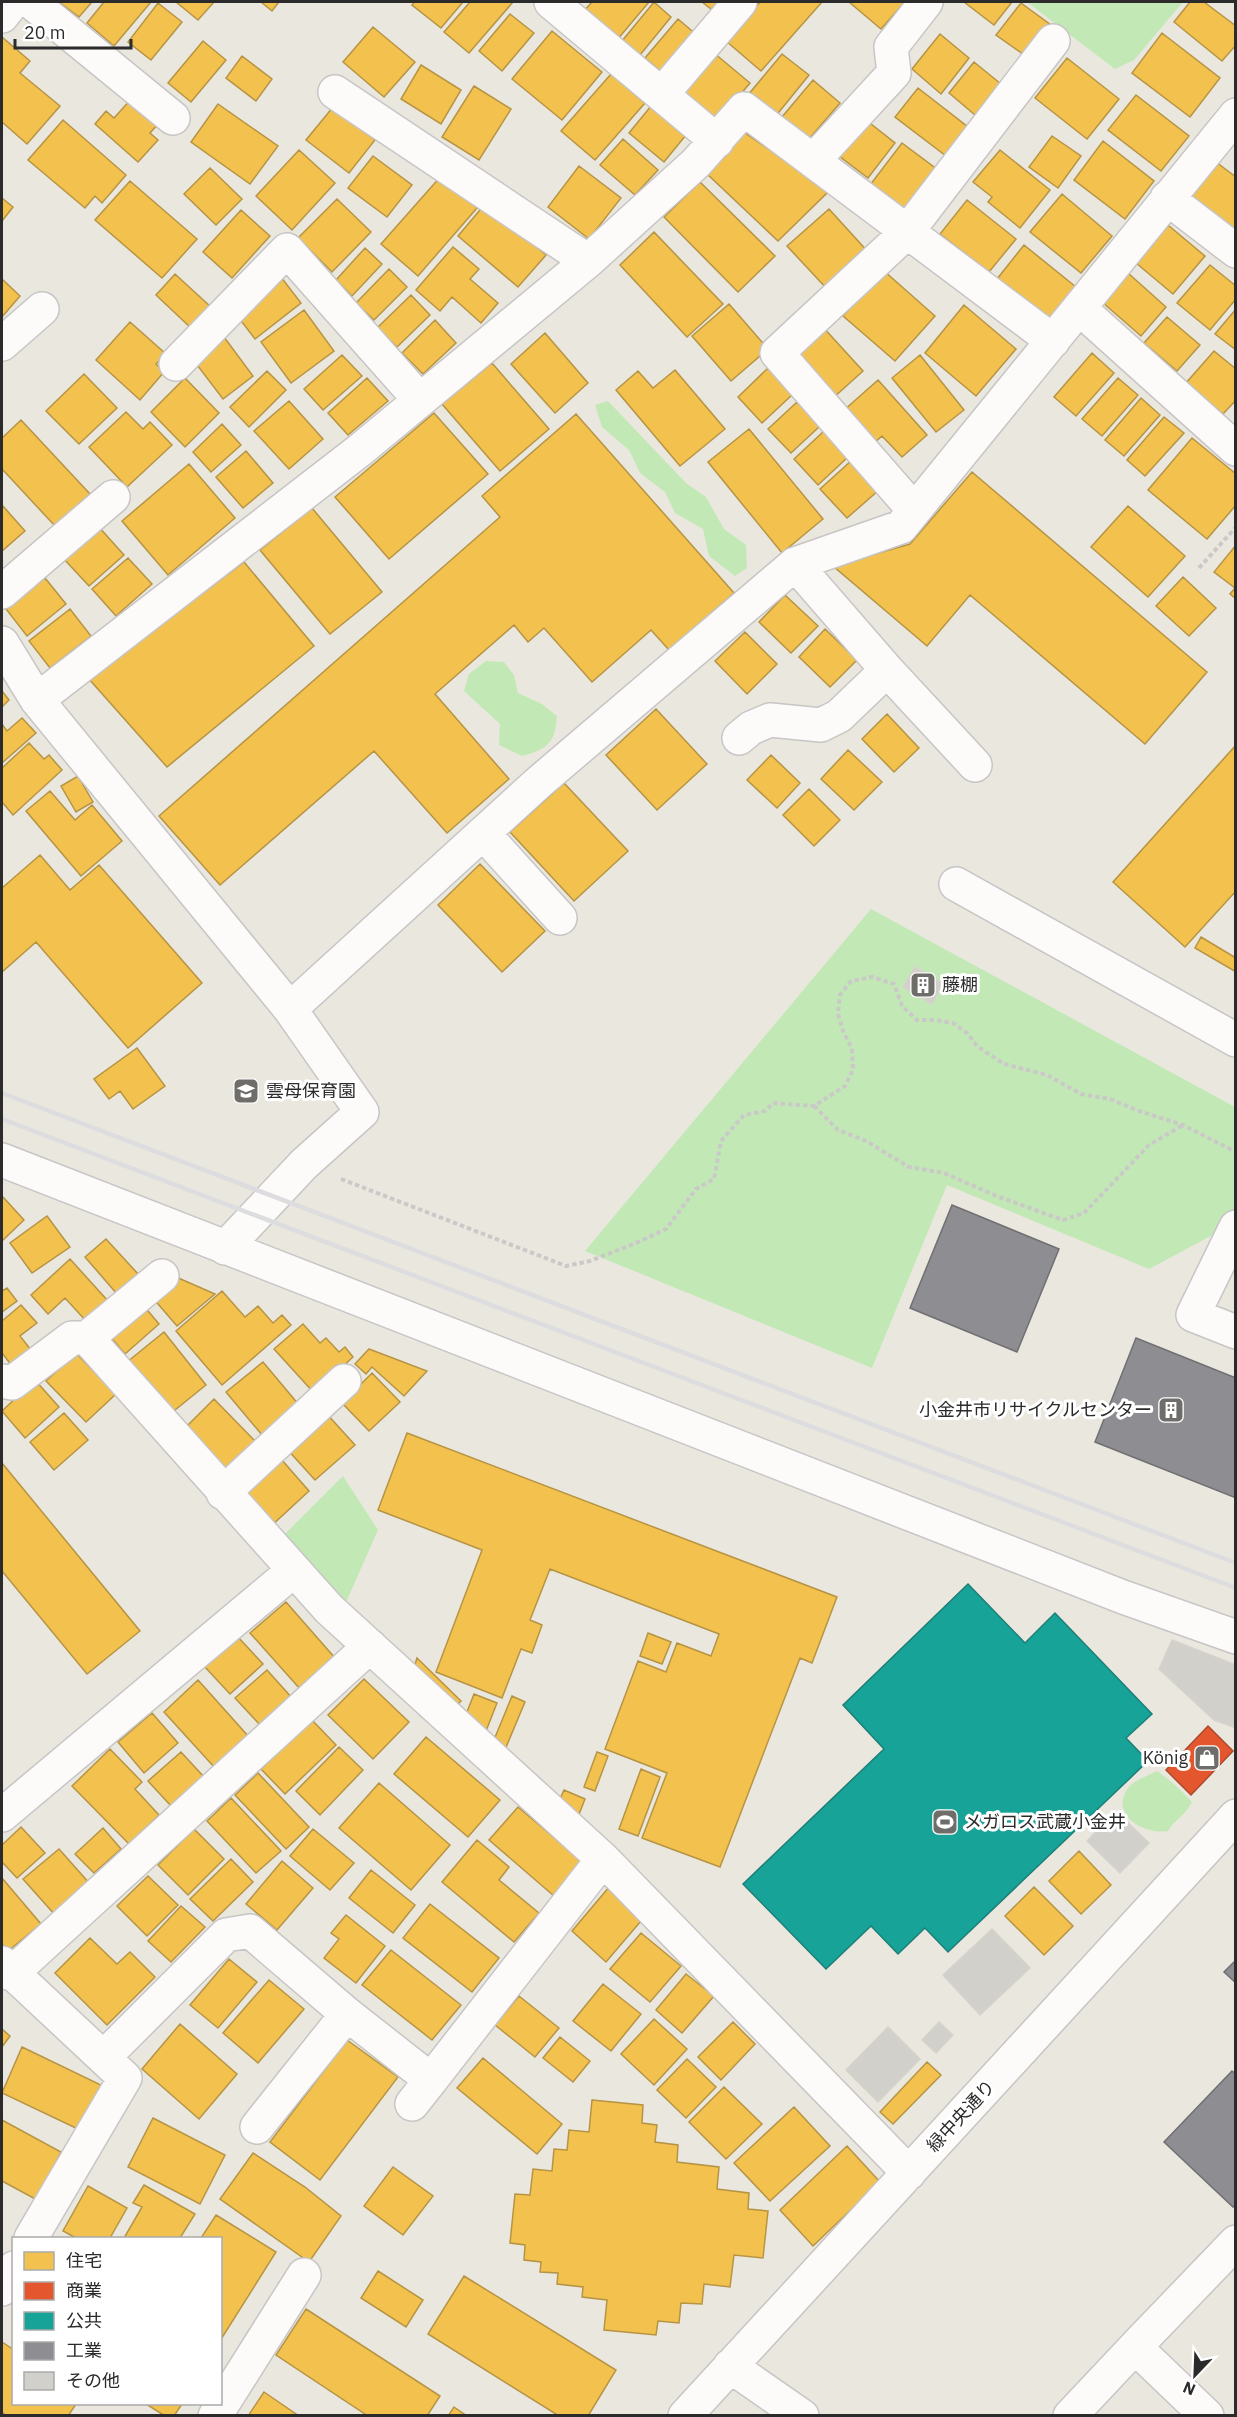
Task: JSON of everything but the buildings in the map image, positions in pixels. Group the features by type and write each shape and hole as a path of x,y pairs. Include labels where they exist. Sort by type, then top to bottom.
{"street":[{"path":"2,16 13,2"},
{"path":"31,2 173,118"},
{"path":"662,94 740,2"},
{"path":"813,161 894,73 891,47 926,2"},
{"path":"559,4 717,141"},
{"path":"914,510 777,353 907,232 1053,41"},
{"path":"335,92 588,261"},
{"path":"37,700 360,450 588,261 696,163 744,109 1053,341"},
{"path":"290,1009 538,783 795,564 900,527 1236,115"},
{"path":"1167,198 1236,251"},
{"path":"176,364 287,250 420,400"},
{"path":"1079,308 1236,448"},
{"path":"2,344 42,309"},
{"path":"2,592 113,497"},
{"path":"795,564 975,765"},
{"path":"2,643 37,700 290,1009 362,1112 304,1164 225,1248"},
{"path":"739,738 751,728 770,720 821,725 839,716 887,669"},
{"path":"483,834 560,918"},
{"path":"956,884 1236,1040"},
{"path":"2,1160 1123,1597 1236,1637"},
{"path":"1236,1227 1193,1315 1236,1332"},
{"path":"2,1381 12,1383 72,1338 87,1338 162,1276"},
{"path":"87,1338 328,1610 603,1859 909,2173"},
{"path":"223,1493 344,1381"},
{"path":"2,1815 293,1570"},
{"path":"32,2237 125,2078 6,1969 370,1646"},
{"name":"緑中央通り","path":"685,2415 1236,1816"},
{"path":"104,2057 226,1935 250,1931 347,2014 421,2092 603,1859"},
{"path":"257,2127 347,2014"},
{"path":"1070,2415 1236,2242"},
{"path":"2,2289 12,2272"},
{"path":"222,2404 304,2276"},
{"path":"1135,2347 1207,2415"},
{"path":"730,2366 802,2415"}],"path":[{"path":"1199,568 1236,527"},
{"path":"304,1164 566,1266 576,1265 636,1243 666,1229 696,1189 714,1179 721,1141 744,1115 765,1111 773,1103 814,1106 845,1086 853,1070 852,1049 838,1014 840,995 851,981 872,977 894,984 902,1006 917,1020 953,1023 967,1033 978,1047 1004,1064 1047,1075 1081,1094 1110,1099 1183,1125 1236,1152"},
{"path":"814,1106 838,1130 866,1141 909,1167 944,1173 999,1197 1063,1220 1084,1213 1149,1145 1183,1125"}],"green space":[{"path":"1027,2 1183,2 1134,60 1115,69"},
{"path":"608,401 686,483 706,497 724,529 746,545 747,568 735,576 709,556 703,529 675,513 665,492 640,473 629,450 602,427 595,405"},
{"path":"486,661 504,662 514,675 518,693 542,704 557,716 552,739 538,751 522,756 499,745 500,724 464,691 469,674"},
{"path":"871,909 1235,1107 1235,1223 1149,1269 947,1185 872,1368 585,1251"},
{"path":"343,1476 378,1530 343,1609 277,1542"},
{"path":"1157,1771 1192,1802 1168,1831 1149,1830 1140,1826 1126,1815 1123,1807 1123,1798 1130,1785"}],"railway":[{"path":"2,1093 1236,1563"},
{"path":"2,1119 1236,1588"}],"place":[{"name":"藤棚","path":"923,985"},
{"name":"雲母保育園","path":"246,1091"},
{"name":"小金井市リサイクルセンター","path":"1171,1410"},
{"name":"König","path":"1207,1758"},
{"name":"メガロス武蔵小金井","path":"945,1822"}]}
